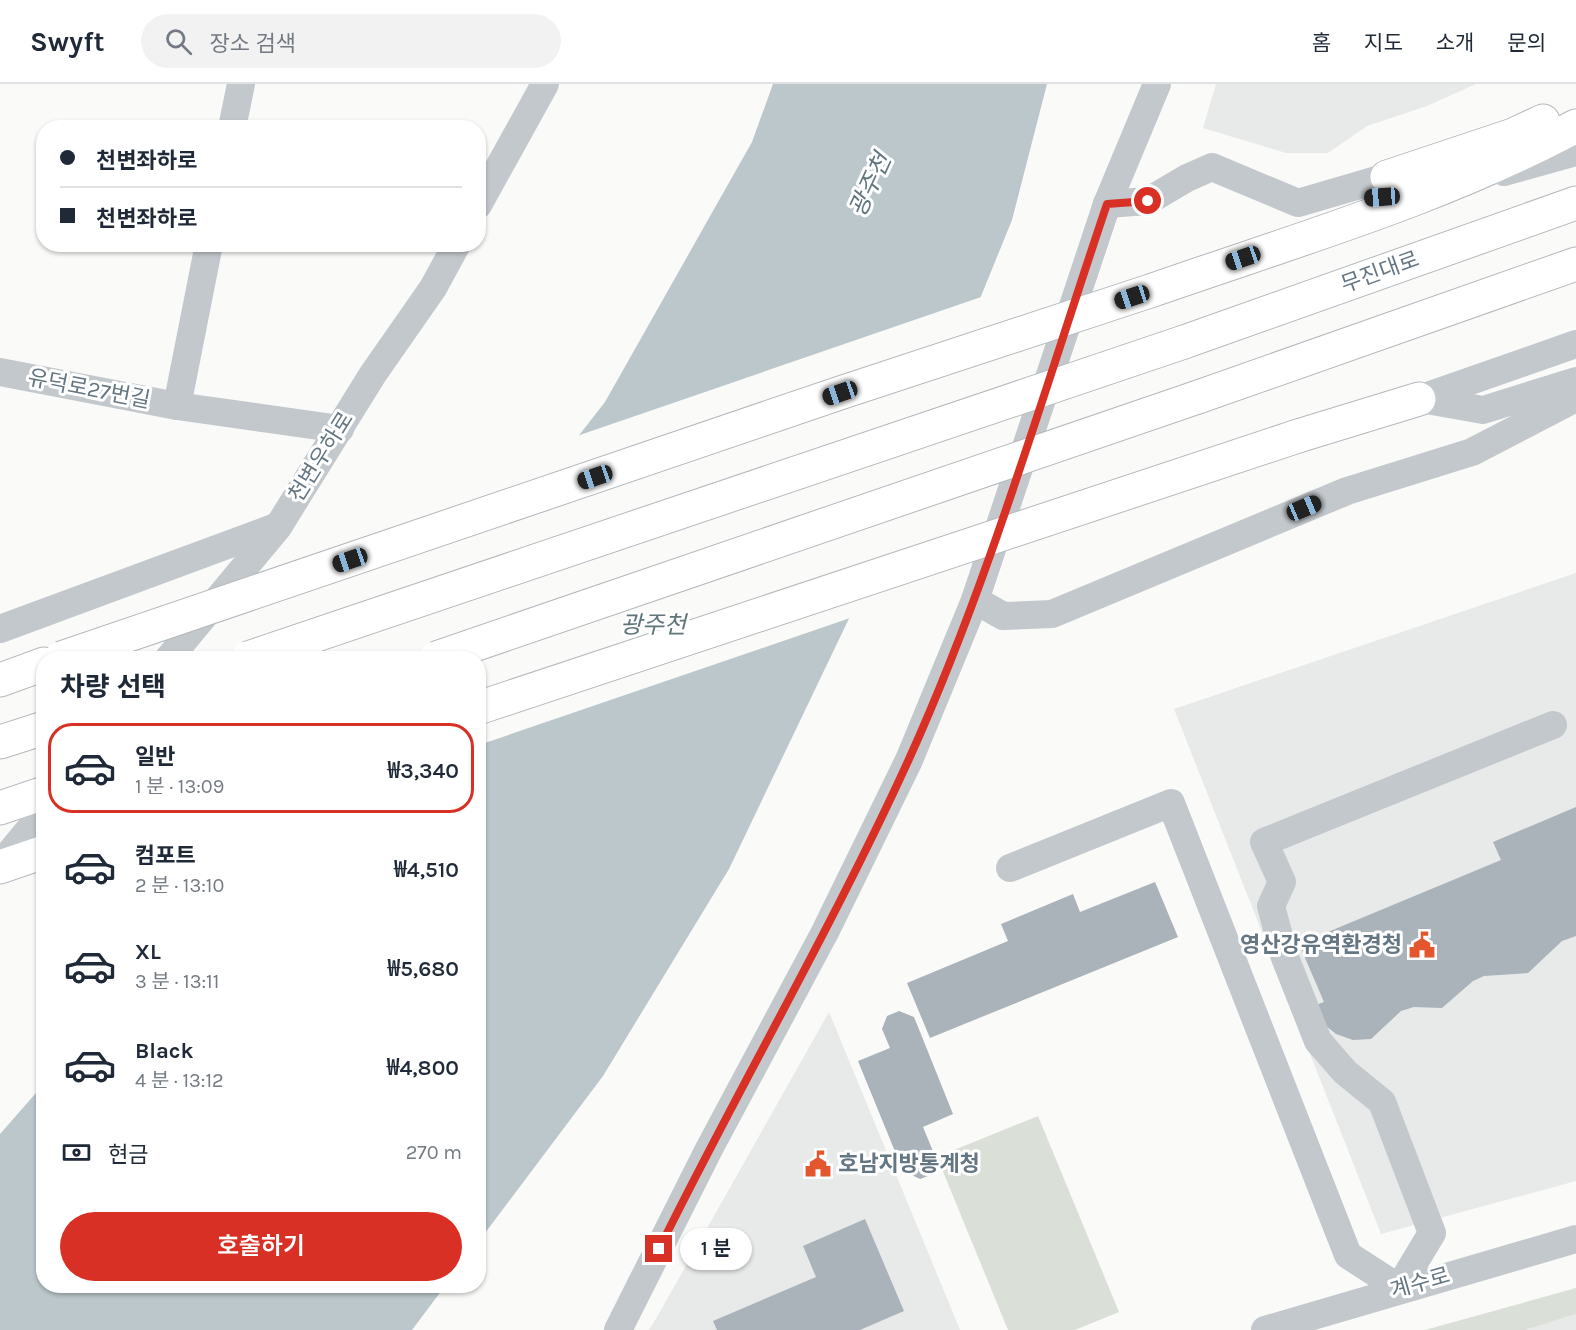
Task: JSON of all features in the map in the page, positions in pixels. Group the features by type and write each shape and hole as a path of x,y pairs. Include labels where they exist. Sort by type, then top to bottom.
{"highway":[{"path":"1388,177 1513,135 1576,103"},
{"path":"82,651 1153,290 1423,195 1518,158 1576,126"},
{"name":"무진대로","path":"269,651 1184,342 1576,203"},
{"path":"456,651 1198,397 1576,264"},
{"path":"486,705 1298,436 1419,399"},
{"path":"2,678 36,667"},
{"path":"0,742 36,731"},
{"path":"0,808 36,796"},
{"path":"0,866 36,855"}],"street":[{"path":"234,120 241,84"},
{"path":"486,190 544,84"},
{"path":"618,1330 710,1149 830,922 909,759 975,600 1107,204 1157,84"},
{"path":"1423,195 1513,135"},
{"path":"1107,204 1148,201 1187,178 1212,167 1298,203 1423,195 1576,152"},
{"path":"1298,203 1388,177"},
{"name":"유덕로27번길","path":"177,406 207,252"},
{"name":"천변우하로","path":"176,651 278,527 433,288 453,252"},
{"path":"1419,399 1576,344"},
{"name":"유덕로27번길","path":"0,372 177,406 340,429"},
{"path":"1419,399 1483,410 1576,381"},
{"path":"975,600 1003,616 1052,614 1347,490 1472,452 1576,398"},
{"path":"0,628 278,527"},
{"path":"1010,868 1171,803 1348,1255 1400,1288 1432,1233 1382,1102 1345,1072 1318,1041 1300,999 1271,906 1282,882 1264,842 1553,725"},
{"path":"0,866 36,822"},
{"name":"계수로","path":"1265,1330 1400,1288 1576,1239"}],"shaded area":[{"path":"1216,84 1476,84 1427,106 1367,126 1328,153 1286,153 1203,128"},
{"name":"영산강유역환경청","path":"1576,573 1576,1181 1381,1234 1174,709"},
{"name":"호남지방통계청","path":"829,1012 960,1330 649,1330 657,1317"},
{"path":"1038,1116 1119,1312 1075,1330 1008,1330 937,1157"},
{"path":"1576,1288 1576,1314 1525,1330 1425,1330"},
{"path":"1576,1314 1576,1330 1525,1330"}],"water":[{"name":"광주천","path":"773,84 1047,84 1012,220 855,606 729,869 603,1076 486,1232 486,651 410,651 605,402 752,142"},
{"path":"36,1093 36,1293 440,1293 412,1330 0,1330 0,1134"}],"pier":[{"path":"984,296 853,617 486,743 486,651 407,651 574,437"}],"building":[{"path":"1576,807 1576,936 1562,941 1528,973 1484,976 1473,981 1442,1008 1414,1007 1401,1011 1371,1039 1353,1040 1336,1034 1320,1021 1313,1006 1324,1002 1299,944 1501,860 1493,842"},
{"path":"1155,882 1178,937 930,1038 907,983 1008,941 1001,924 1073,894 1080,912"},
{"path":"899,1011 914,1017 953,1114 923,1127 935,1156 928,1176 920,1179 903,1171 858,1061 890,1048 882,1029 887,1016"},
{"path":"865,1219 904,1311 860,1330 717,1330 713,1321 816,1277 803,1246"}],"place":[{"name":"영산강유역환경청","path":"1422,945"},
{"name":"호남지방통계청","path":"818,1164"}],"route":[{"path":"659,1249 825,932 909,759 975,600 1107,204 1148,201"}]}
